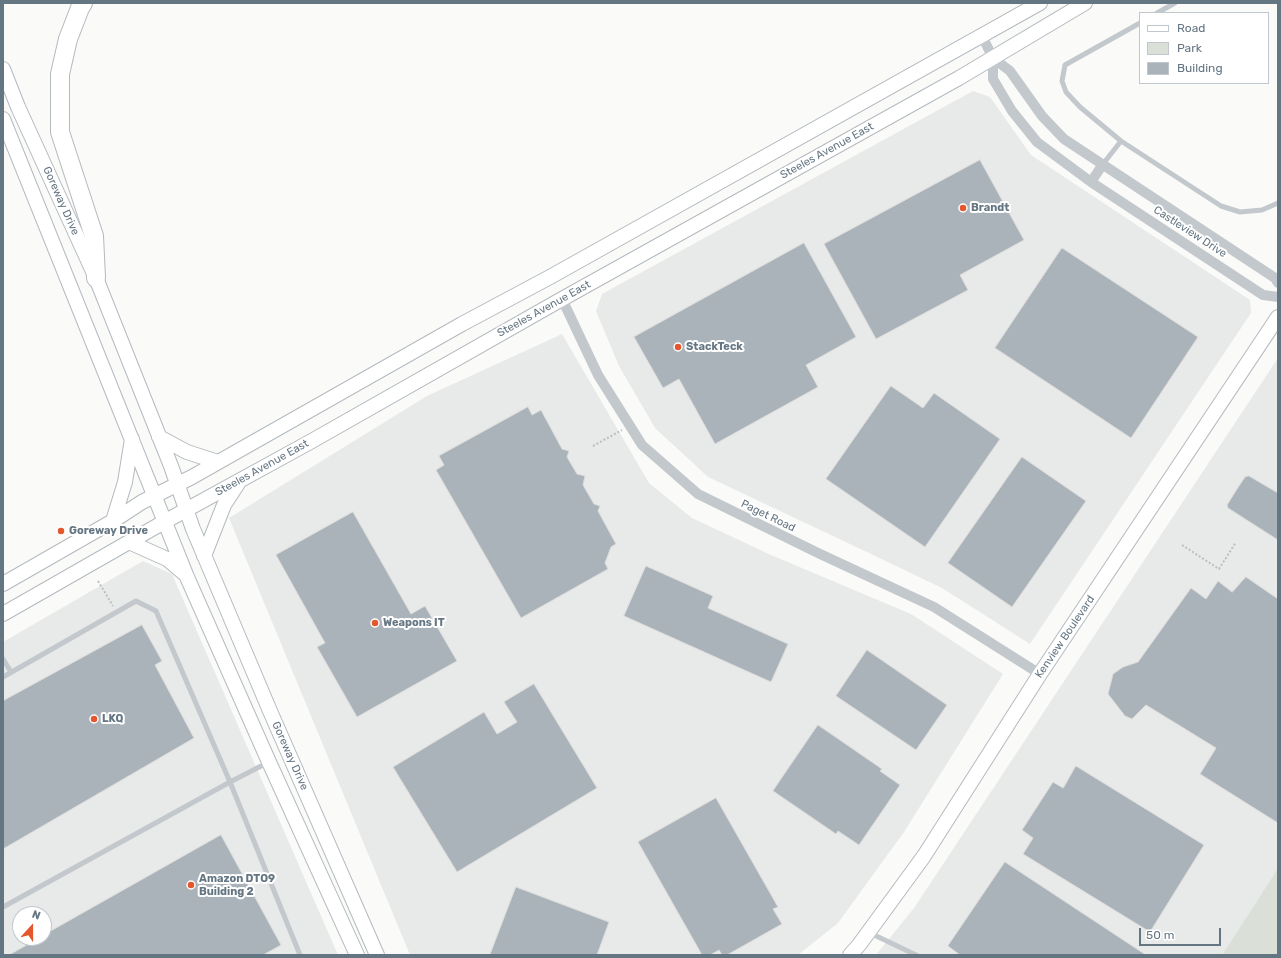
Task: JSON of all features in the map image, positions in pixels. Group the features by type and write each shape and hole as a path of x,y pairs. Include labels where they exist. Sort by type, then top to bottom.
{"highway":[{"path":"83,3 68,39 60,74 60,132 94,236 96,278"}],"main road":[{"path":"3,584 113,521 142,502 218,462 1040,3"},
{"name":"Steeles Avenue East","path":"3,614 164,522 310,442 562,299 994,58 1085,3"},
{"name":"Goreway Drive","path":"3,69 18,107 96,278 178,484 186,510 204,556 377,955"},
{"name":"Goreway Drive","path":"3,119 187,577 356,954"},
{"name":"Kenview Boulevard","path":"850,955 869,932 924,856 1040,674 1278,318"},
{"path":"159,437 187,452 218,462"},
{"path":"113,521 126,482 132,438"},
{"path":"204,556 224,505 240,480"},
{"path":"129,542 167,560 176,566 187,577"}],"street":[{"name":"Castleview Drive","path":"982,36 994,58 1010,71 1042,116 1064,139 1275,278 1278,283"},
{"name":"Castleview Drive","path":"994,58 993,79 1012,111 1036,142 1091,182 1264,295 1278,297"},
{"path":"1091,182 1103,164"},
{"name":"Paget Road","path":"562,299 598,374 642,445 698,494 818,553 934,607 1040,674"}],"lane":[{"path":"1159,12 1175,3"},
{"path":"1139,24 1065,65 1062,81 1066,92 1121,141 1221,206 1240,212 1262,210 1278,203"},
{"path":"1103,164 1121,141"},
{"path":"3,677 136,601 156,611 230,782 300,955"},
{"path":"3,659 10,672"},
{"path":"3,907 269,762"},
{"path":"869,932 916,955"}],"path":[{"path":"593,446 630,425"},
{"path":"1182,545 1219,568 1236,542"},
{"path":"98,581 116,612"}],"shaded area":[{"path":"973,91 990,97 1031,155 1250,300 1251,313 1030,644 942,588 708,477 655,428 619,366 596,311 602,294"},
{"path":"562,334 649,483 692,518 771,555 911,614 1003,674 904,832 838,923 798,955 410,955 229,518 427,396"},
{"path":"1278,358 1278,868 1222,955 876,955 914,908"},
{"path":"143,561 172,574 338,955 3,955 3,642"}],"green space":[{"path":"1278,868 1278,955 1222,955"}],"building":[{"path":"980,160 1024,240 960,275 968,290 876,339 824,244"},
{"path":"804,243 856,337 806,365 818,387 715,444 679,379 663,388 634,337"},
{"path":"1062,248 1198,337 1131,438 995,348"},
{"path":"891,386 923,408 934,393 1000,439 925,547 826,479"},
{"path":"528,407 532,415 541,410 562,449 569,451 567,457 577,474 585,476 583,485 594,504 600,506 598,511 616,544 611,547 605,563 608,569 521,618 436,470 444,465 439,456"},
{"path":"1022,457 1086,501 1012,607 948,563"},
{"path":"1249,476 1278,493 1278,540 1228,508 1227,505 1237,489 1245,477"},
{"name":"Weapons IT","path":"353,512 411,614 425,606 457,661 357,717 317,647 325,643 276,555"},
{"path":"646,566 713,596 708,608 788,644 771,682 624,616"},
{"path":"1246,577 1278,599 1278,823 1200,774 1216,748 1146,705 1132,719 1125,716 1108,694 1113,674 1123,667 1138,662 1191,588 1206,599 1218,581 1232,592"},
{"name":"LKQ","path":"142,625 162,661 155,665 194,738 3,849 3,701"},
{"path":"867,650 947,705 916,750 836,696"},
{"path":"534,684 597,788 457,872 393,767 484,712 497,734 517,722 504,702"},
{"path":"818,725 882,769 880,771 900,785 859,845 838,831 836,834 773,791"},
{"path":"1076,766 1204,845 1150,932 1023,854 1033,838 1022,830 1053,782 1063,788"},
{"path":"716,798 778,907 773,909 782,924 727,955 722,955 719,950 710,955 702,955 638,842"},
{"name":"Amazon DTO9 Building 2","path":"221,835 281,945 263,955 9,955 25,946 52,946 52,930"},
{"path":"1005,862 1146,955 960,955 948,946"},
{"path":"516,887 609,922 597,955 490,955"}],"place":[{"name":"Brandt","path":"963,208"},
{"name":"StackTeck","path":"678,347"},
{"name":"Goreway Drive","path":"61,531"},
{"name":"Weapons IT","path":"375,623"},
{"name":"LKQ","path":"94,719"},
{"name":"Amazon DTO9 Building 2","path":"191,885"}]}
